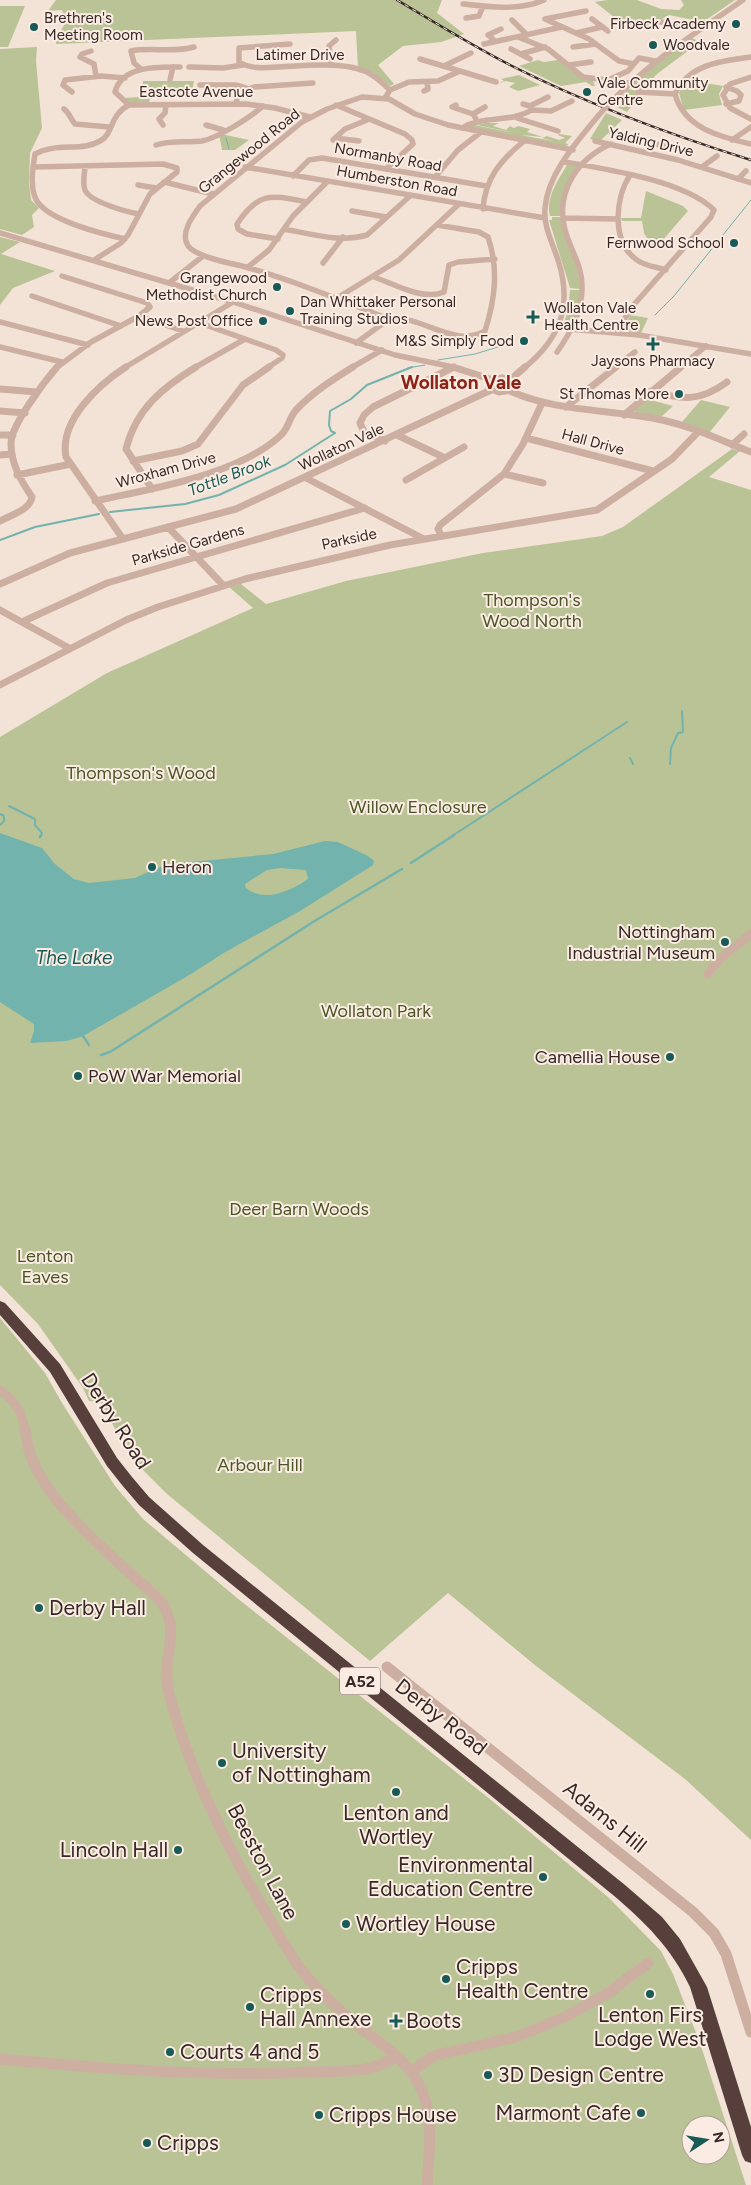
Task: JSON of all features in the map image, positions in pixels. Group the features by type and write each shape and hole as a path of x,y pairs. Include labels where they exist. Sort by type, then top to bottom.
{"highway":[{"name":"Derby Road","path":"0,1306 55,1368 112,1462 144,1501 198,1549 619,1890 666,1932 688,1965 698,1987 751,2155"}],"street":[{"path":"502,0 504,7"},
{"path":"463,4 504,7 535,4 544,0"},
{"path":"0,233 169,282 356,343 454,367 493,380 510,380 538,356 558,328 565,309 566,289 545,218 548,194 565,162 598,116 628,83 655,61 742,0"},
{"path":"465,18 481,16 483,6"},
{"path":"608,31 589,16 543,20 576,33 596,44 619,61 634,64"},
{"path":"512,20 527,35"},
{"path":"662,22 688,28 696,23 707,25"},
{"path":"484,44 562,27"},
{"path":"576,33 602,27"},
{"path":"495,41 488,35 501,29"},
{"path":"518,37 545,48 583,77 628,83"},
{"path":"331,65 328,46 332,41"},
{"name":"Latimer Drive","path":"232,44 239,48 289,46"},
{"path":"578,47 596,44"},
{"path":"140,68 134,63 129,50 193,48"},
{"name":"Latimer Drive","path":"239,48 239,62 243,65 261,68 331,65 368,72 390,90"},
{"path":"521,54 545,48"},
{"path":"511,49 530,59"},
{"path":"76,62 81,55 91,51"},
{"path":"444,66 471,53"},
{"path":"81,55 94,64 96,76"},
{"path":"607,80 628,71 641,57 655,61"},
{"path":"751,57 724,61 697,70 684,80 675,94 679,108 690,120 705,129 732,140 751,144"},
{"path":"420,59 496,82"},
{"path":"568,65 589,63"},
{"path":"189,67 232,68 243,65"},
{"path":"170,80 173,67"},
{"path":"129,105 115,92 117,85 125,78 140,68 180,67"},
{"path":"385,98 390,90 405,83 438,81 460,71"},
{"path":"60,77 66,80 96,76 125,78"},
{"path":"751,77 738,80 726,87 723,95 726,104 734,111 751,119"},
{"path":"59,92 70,91 63,84 66,80"},
{"path":"236,104 238,93 246,88 268,85 304,87 313,82"},
{"path":"424,92 428,89 427,82"},
{"path":"202,86 236,85 246,88"},
{"path":"726,87 737,91 741,95 739,100 726,104"},
{"path":"638,92 675,94"},
{"path":"462,128 476,120 507,120 517,118 548,97"},
{"name":"Grangewood Road","path":"203,256 187,245 185,234 195,213 213,194 310,117 336,105 358,98 385,98 430,120 573,150"},
{"path":"523,104 531,108 552,111 572,101"},
{"name":"Eastcote Avenue","path":"34,167 34,156 41,150 56,146 87,145 106,138 109,126 118,110 129,105 236,104 263,106 310,117"},
{"path":"152,124 161,124 159,119 165,113 166,105"},
{"path":"336,105 367,120 405,134 412,140 413,144 386,169"},
{"path":"456,105 452,107 473,114 476,120"},
{"path":"157,143 202,141 252,116 263,106"},
{"path":"473,114 485,107"},
{"path":"77,109 66,110 72,125 109,126"},
{"path":"517,118 558,131"},
{"path":"354,142 334,139 345,129 367,120"},
{"path":"209,124 223,130"},
{"path":"732,140 751,127"},
{"path":"435,177 463,144 481,132"},
{"path":"612,133 680,150"},
{"path":"484,209 486,186 498,165 524,141"},
{"name":"Yalding Drive","path":"595,141 669,158 751,183"},
{"path":"557,352 572,329 581,304 582,278 565,230 563,218 567,189 581,165 590,155 611,144"},
{"path":"669,158 687,146"},
{"name":"Yalding Drive","path":"702,167 717,156"},
{"name":"Normanby Road","path":"293,176 308,160 316,158 486,186"},
{"path":"565,162 630,175 703,200 713,208 711,217 666,270 630,308 617,332"},
{"path":"94,260 125,239 146,200 156,188 177,172 176,167 163,164 34,167 34,196 42,205 60,218 79,227 125,239"},
{"path":"85,166 85,189 87,193 114,207 139,214"},
{"name":"Humberston Road","path":"245,168 545,218"},
{"path":"738,179 746,171"},
{"path":"630,175 620,196 617,219 624,243 635,259 644,264 666,270"},
{"path":"164,182 213,194"},
{"path":"248,267 266,253 293,216 327,182"},
{"path":"138,185 156,188"},
{"path":"278,238 243,233 238,229 237,224 249,207 262,196 307,202"},
{"path":"284,229 343,237 364,236 410,196"},
{"path":"337,298 374,278 399,260 459,204"},
{"path":"352,212 386,217"},
{"path":"563,218 617,219"},
{"path":"169,282 203,256 248,267 390,319 406,318 462,336 473,337 485,331 494,304 495,259 490,242 485,234 437,225"},
{"path":"323,263 343,237"},
{"path":"374,278 430,296 438,296 444,292 450,265 458,262 495,259"},
{"path":"0,521 27,507 32,500 32,496 17,474 11,443 13,435 37,392 62,362 139,316 150,307 150,305 79,284 62,276"},
{"path":"32,296 46,303 122,326"},
{"path":"123,539 95,501 64,451 64,440 70,426 85,404 112,377 197,322 233,302"},
{"path":"139,316 183,331"},
{"path":"356,343 390,319"},
{"path":"0,322 88,345"},
{"path":"133,462 182,451 198,444 243,385 282,358 283,355 276,350 197,322"},
{"path":"558,328 617,332 751,354"},
{"path":"152,489 126,449 128,435 148,404 161,392 186,374 245,339"},
{"path":"624,415 706,346"},
{"path":"2,349 62,362"},
{"name":"Wroxham Drive","path":"95,501 152,489 218,470 260,451 282,435 294,412 319,388 382,350"},
{"path":"566,407 635,352"},
{"path":"385,441 364,432 360,423 364,414 372,407 454,367"},
{"path":"491,390 488,385 493,380"},
{"path":"510,380 514,385 510,391"},
{"path":"651,391 680,399 690,399 706,396 724,381 735,385"},
{"path":"0,389 37,392"},
{"name":"Wollaton Vale","path":"0,584 70,553 236,509 306,478 491,390 510,391 542,403 664,420 751,452"},
{"path":"441,535 438,529 440,525 504,474 526,438 542,403"},
{"path":"0,411 25,413"},
{"name":"Parkside","path":"0,685 69,648 158,607 223,586 322,559 422,538 592,512 678,454 698,432"},
{"path":"732,445 744,434"},
{"path":"0,435 13,435"},
{"path":"397,435 443,457"},
{"name":"Hall Drive","path":"526,438 654,471"},
{"path":"406,480 443,457 464,447"},
{"path":"0,456 12,454"},
{"path":"17,474 71,464"},
{"path":"504,474 543,484"},
{"path":"306,478 422,538"},
{"name":"Parkside Gardens","path":"24,622 107,583 365,508"},
{"path":"0,512 9,517"},
{"path":"168,527 223,586"},
{"path":"0,610 69,648"},
{"path":"708,974 720,959 751,934"},
{"name":"Beeston Lane","path":"0,1390 16,1402 22,1411 31,1460 57,1502 161,1601 167,1610 172,1631 167,1669 168,1684 185,1744 214,1813 290,1954 309,1980 412,2072"},
{"name":"Adams Hill","path":"387,1666 694,1912 714,1933 726,1954 751,2032"},
{"path":"427,2185 428,2138 425,2106 420,2085 412,2072 433,2056 516,2037 565,2016 608,1993 648,1963"},
{"path":"0,2058 117,2070 254,2074 359,2070 388,2063 396,2056"}],"green space":[{"path":"56,0 442,0 437,13 464,34 441,42 403,46 378,65 394,84 390,86 374,73 358,68 356,31 56,44 56,33 60,32 66,22 62,10 48,11"},
{"path":"637,0 661,9 679,10 684,5 681,0 735,0 703,22 669,15 646,28 629,29 595,2"},
{"path":"0,6 25,6 8,47 0,47"},
{"path":"692,38 698,41 697,44 657,74 642,90 629,88 632,82"},
{"path":"37,47 36,61 42,128 30,153 29,183 31,200 39,208 32,215 34,227 22,235 0,229 0,49"},
{"path":"538,60 544,62 558,60 593,81 595,86 586,82 561,86 519,66"},
{"path":"519,75 540,85 518,91 509,87 515,83 506,81 498,84 504,81 501,79"},
{"path":"686,80 723,86 719,94 722,105 684,110 679,93"},
{"path":"143,81 194,81 191,96 158,95 151,97 149,102 130,103 123,98 141,97"},
{"path":"628,89 641,94 627,112 613,105"},
{"path":"606,113 622,120 600,141 590,139"},
{"path":"499,123 493,126 506,130 510,126 530,129 527,132 543,137 521,135 553,141 542,138 547,136 559,140 565,138 559,134 572,136 565,143 568,145 562,147 471,128 469,124 519,134 477,125"},
{"path":"219,134 249,140 235,150 222,150"},
{"path":"567,165 577,166 560,216 550,216 549,203 551,196 556,183"},
{"path":"646,191 683,206 688,211 654,250 644,233 642,221 622,221 621,218 641,218"},
{"path":"552,217 560,217 578,269 580,289 570,288 549,220 552,220"},
{"path":"0,237 20,242 1,254 55,271 13,288 0,305"},
{"path":"570,290 580,290 580,299 571,326 567,327 563,324 568,312"},
{"path":"630,315 648,318 641,333 624,330"},
{"path":"647,399 673,406 661,417 635,413 634,409"},
{"path":"701,400 730,407 709,433 681,423"},
{"name":"Wollaton Park","path":"732,449 740,451 709,477 751,490 751,1840 685,1779 536,1666 448,1593 370,1661 167,1494 139,1466 100,1402 89,1401 83,1388 38,1324 0,1285 0,737 107,673 253,608 229,587 241,584 266,604 346,581 483,553 602,536 623,527"},
{"name":"University of Nottingham","path":"0,1318 45,1373 115,1486 143,1519 237,1598 491,1800 608,1897 661,1951 673,1974 700,2043 723,2115 681,2115 681,2165 731,2165 731,2139 746,2185 0,2185"}],"water":[{"name":"The Lake","path":"0,833 42,848 55,864 74,879 89,883 135,878 157,868 181,863 273,854 325,841 338,842 368,856 374,861 373,865 300,911 227,951 186,977 83,1036 67,1041 30,1043 34,1024 0,1002","holes":["280,868 306,870 308,879 294,888 277,894 261,895 246,888 245,884 267,870"]}],"waterway":[{"path":"226,138 229,149"},
{"name":"Tottle Brook","path":"655,315 674,296 751,200"},
{"name":"Tottle Brook","path":"438,360 475,354 501,346"},
{"name":"Tottle Brook","path":"411,368 425,365"},
{"name":"Tottle Brook","path":"110,512 185,504 219,495 285,465 335,433 331,431 329,425 330,411 351,399 367,385 411,368"},
{"name":"Tottle Brook","path":"0,540 35,527 99,514"},
{"path":"670,764 671,748 678,733 683,732 682,711 682,714"},
{"path":"452,836 627,722"},
{"path":"630,758 633,764"},
{"path":"9,806 35,819 35,825 42,833 41,836"},
{"path":"0,814 4,816 4,821 0,825"},
{"path":"411,863 454,835"},
{"path":"101,1055 110,1052 313,922 402,869"},
{"path":"83,1036 89,1045"}],"railway":[{"path":"397,0 495,57 568,93 689,140 751,160"}],"place":[{"name":"Firbeck Academy","path":"736,24"},
{"name":"Brethren's Meeting Room","path":"34,27"},
{"name":"Woodvale","path":"653,45"},
{"name":"Vale Community Centre","path":"587,92"},
{"name":"Fernwood School","path":"734,243"},
{"name":"Grangewood Methodist Church","path":"277,287"},
{"name":"Dan Whittaker Personal Training Studios","path":"290,311"},
{"name":"Wollaton Vale Health Centre","path":"533,317"},
{"name":"News Post Office","path":"263,321"},
{"name":"M&S Simply Food","path":"524,341"},
{"name":"Jaysons Pharmacy","path":"653,344"},
{"name":"St Thomas More","path":"679,394"},
{"name":"Heron","path":"152,867"},
{"name":"Nottingham Industrial Museum","path":"725,942"},
{"name":"Camellia House","path":"670,1057"},
{"name":"PoW War Memorial","path":"78,1076"},
{"name":"Derby Hall","path":"39,1608"},
{"name":"University of Nottingham","path":"222,1763"},
{"name":"Lenton and Wortley","path":"396,1792"},
{"name":"Lincoln Hall","path":"178,1850"},
{"name":"Environmental Education Centre","path":"543,1877"},
{"name":"Wortley House","path":"346,1924"},
{"name":"Cripps Health Centre","path":"446,1979"},
{"name":"Lenton Firs Lodge West","path":"650,1994"},
{"name":"Cripps Hall Annexe","path":"250,2007"},
{"name":"Boots","path":"396,2021"},
{"name":"Courts 4 and 5","path":"170,2052"},
{"name":"3D Design Centre","path":"488,2075"},
{"name":"Marmont Cafe","path":"641,2113"},
{"name":"Cripps House","path":"319,2115"},
{"name":"Cripps","path":"147,2143"}],"district":[{"name":"Wollaton Vale","path":"461,382"}],"park label":[{"name":"Thompson's Wood North","path":"532,610"},
{"name":"Thompson's Wood","path":"141,773"},
{"name":"Willow Enclosure","path":"418,807"},
{"name":"Deer Barn Woods","path":"299,1209"},
{"name":"Lenton Eaves","path":"45,1266"},
{"name":"Arbour Hill","path":"260,1465"}]}
